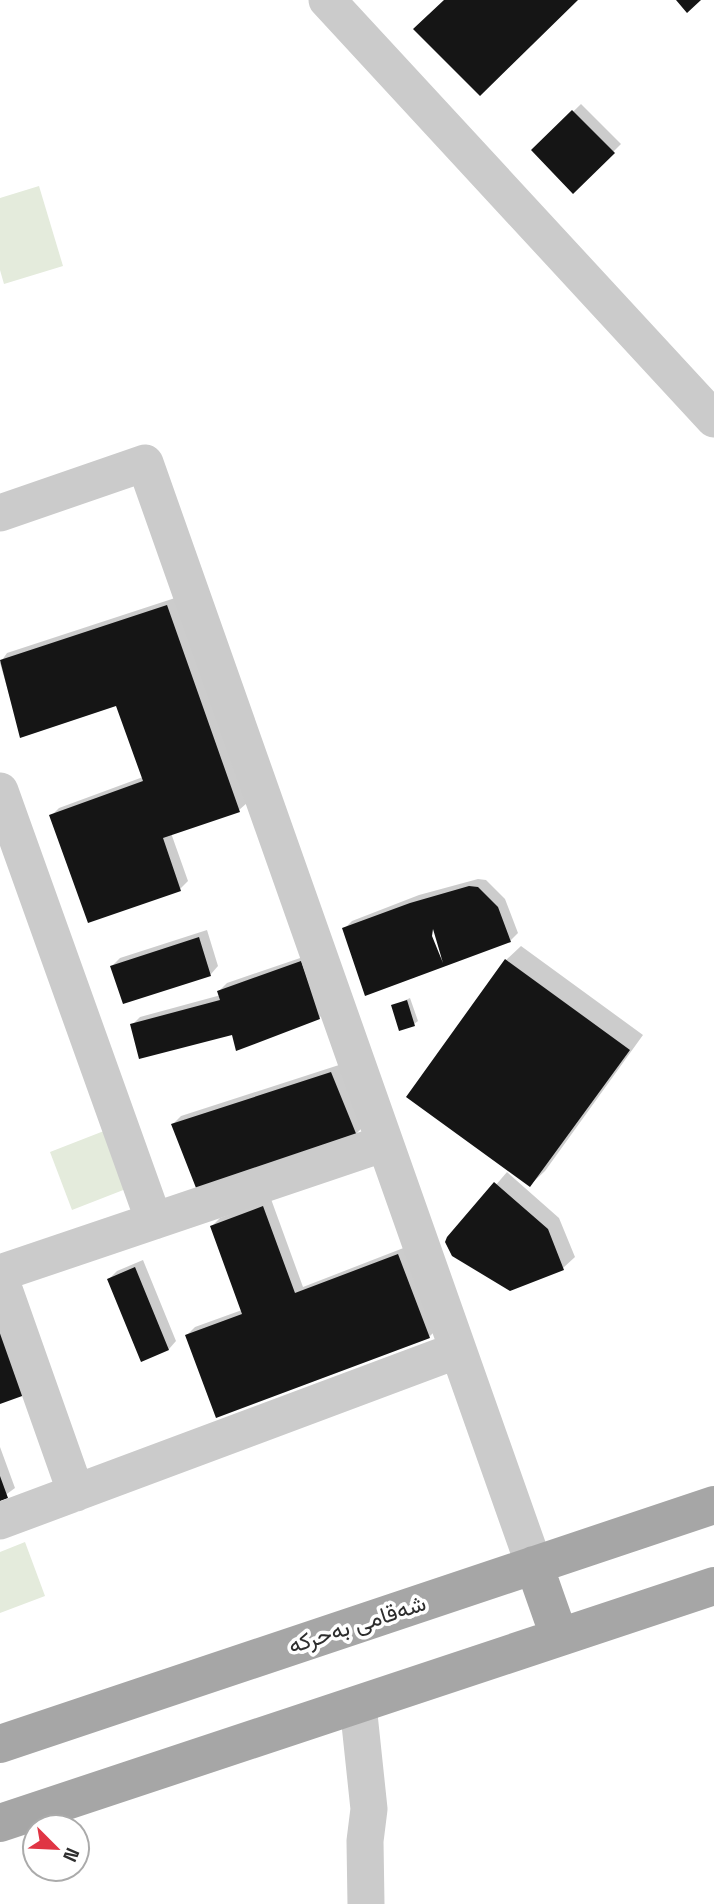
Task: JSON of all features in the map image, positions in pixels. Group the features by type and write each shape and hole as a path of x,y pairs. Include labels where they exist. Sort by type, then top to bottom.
{"main road":[{"name":"شەقامی بەحرکە","path":"0,1744 714,1505"},
{"path":"534,1565 559,1636"},
{"path":"0,1823 714,1586"}],"street":[{"path":"327,0 714,419"},
{"path":"0,513 145,463 534,1565"},
{"path":"2,802 154,1221"},
{"path":"76,1493 0,1275 385,1143"},
{"path":"0,1521 458,1350"},
{"path":"358,1705 369,1809 365,1841 366,1904"}],"green space":[{"path":"39,186 63,266 4,284 0,270 0,198"},
{"path":"109,1129 131,1187 72,1210 50,1152"},
{"path":"25,1542 45,1596 0,1613 0,1552"}],"building":[{"path":"444,0 578,0 480,96 413,29"},
{"path":"676,0 701,0 687,13"},
{"path":"572,110 615,153 573,194 531,150"},
{"path":"167,605 240,812 163,838 181,891 88,923 49,815 143,781 116,706 20,738 0,660"},
{"path":"469,886 478,887 498,907 511,942 365,996 342,928 410,903","holes":["433,929 443,963 432,936"]},
{"path":"199,937 211,976 123,1004 110,966"},
{"path":"505,959 630,1050 530,1187 406,1097"},
{"path":"301,961 320,1019 236,1051 232,1035 139,1059 130,1024 220,1000 217,991"},
{"path":"407,1000 415,1026 399,1031 391,1005"},
{"path":"331,1072 357,1136 198,1193 171,1124"},
{"path":"494,1182 548,1229 564,1270 510,1291 452,1256 445,1242 447,1237"},
{"path":"263,1206 295,1293 398,1254 430,1338 216,1418 185,1335 242,1314 210,1226"},
{"path":"135,1267 169,1350 141,1362 107,1279"},
{"path":"0,1308 36,1391 0,1404"},
{"path":"0,1476 8,1498 0,1501"}]}
